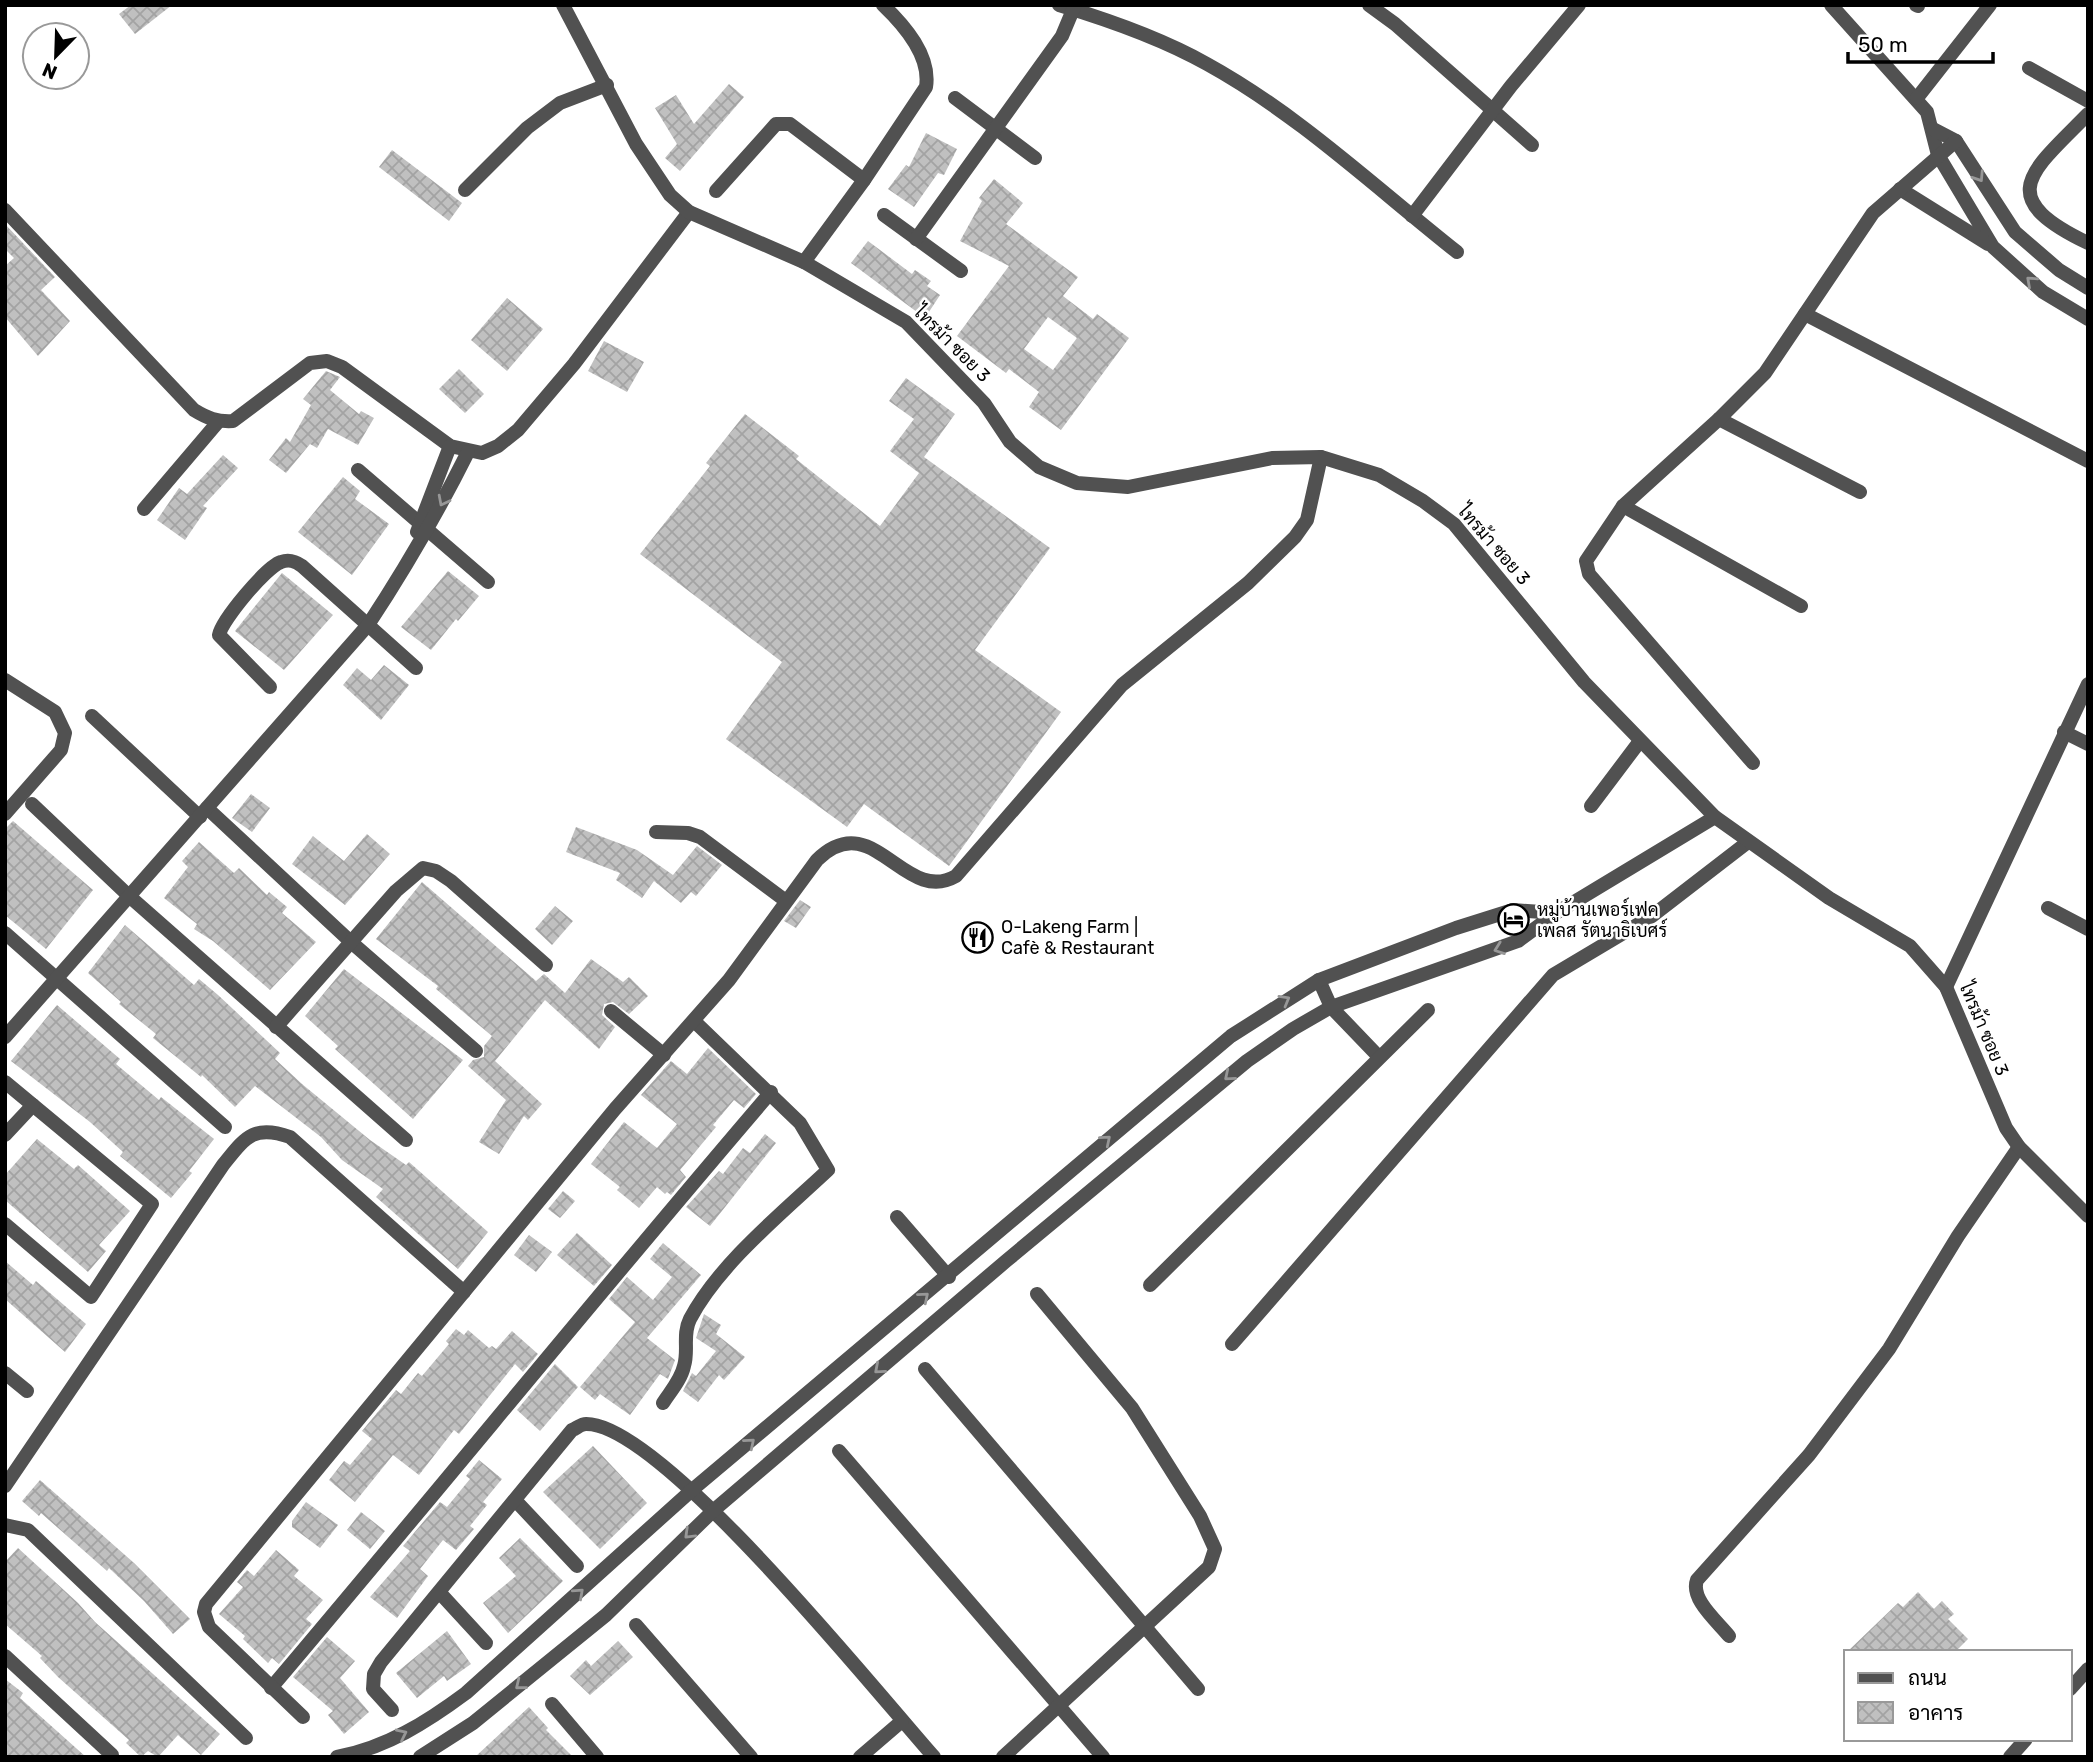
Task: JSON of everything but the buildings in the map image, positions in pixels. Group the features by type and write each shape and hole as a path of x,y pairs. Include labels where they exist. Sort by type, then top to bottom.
{"street":[{"name":"ไทรม้า ซอย 3","path":"563,5 636,144 670,195 689,212 804,262 906,322 966,383 1010,442 1039,467 1077,483 1128,487 1272,458 1321,457 1379,475 1423,500 1454,524 1584,682 1715,817 1829,898 1910,946 1946,987 1996,1106 2019,1147 2088,1216"},
{"path":"804,262 864,180 926,87 928,72 915,45 883,5"},
{"path":"1369,5 1395,24 1532,145"},
{"path":"1412,216 1493,110 1579,5"},
{"path":"1832,5 1927,112 1938,155 1993,247"},
{"path":"1917,98 1990,5"},
{"path":"916,239 997,130 1062,36 1069,7 1131,29 1206,63 1276,108 1457,252"},
{"path":"2029,68 2088,101"},
{"path":"465,190 527,128 560,103 607,85"},
{"path":"956,98 1035,158"},
{"path":"2088,114 2042,160 2028,183 2027,192 2032,203 2054,227 2088,243"},
{"path":"716,191 776,124 789,124 864,180"},
{"path":"1933,129 1956,141 2015,232 2059,270 2088,288"},
{"path":"1753,763 1589,574 1587,561 1623,506 1719,419 1765,373 1873,212 1956,141"},
{"path":"1900,189 1993,247 2043,292 2088,318"},
{"path":"5,210 194,410 218,422 233,421 246,414 310,363 327,361 342,367 450,446 482,453 498,446 518,430 574,364 689,212"},
{"path":"884,215 961,271"},
{"path":"1805,314 2088,461"},
{"path":"1719,419 1860,492"},
{"path":"144,509 218,422"},
{"path":"5,1037 368,625 415,547 450,446"},
{"path":"423,528 468,452"},
{"path":"303,1717 209,1627 204,1612 206,1604 464,1292 729,981 817,860 837,845 854,843 870,846 924,882 944,883 956,876 1122,685 1248,583 1295,537 1307,520 1321,457"},
{"path":"358,470 488,582"},
{"path":"1623,506 1801,606"},
{"path":"270,687 219,635 221,626 276,564 294,561 416,668"},
{"path":"5,680 55,712 65,733 61,750 5,814"},
{"path":"1946,987 2088,684"},
{"path":"92,716 476,1051"},
{"path":"2064,732 2088,744"},
{"path":"1591,806 1640,741"},
{"path":"32,804 130,896 406,1140"},
{"path":"420,1757 473,1723 606,1615 714,1510 1046,1226 1247,1060 1331,1007 1518,942 1556,913 1715,817"},
{"path":"656,832 700,836 786,901"},
{"path":"1232,1344 1553,975 1652,916 1748,842"},
{"path":"276,1027 396,891 424,868 436,871 451,881 546,965"},
{"path":"2048,908 2088,929"},
{"path":"347,1756 427,1721 466,1693 692,1490 949,1277 1054,1184 1231,1036 1319,980 1456,928 1513,910 1556,913"},
{"path":"5,933 225,1127"},
{"path":"1319,980 1331,1007 1378,1057"},
{"path":"1150,1285 1427,1010"},
{"path":"611,1011 664,1055"},
{"path":"663,1403 685,1364 685,1331 705,1298 732,1264 828,1170 800,1123 697,1018"},
{"path":"5,1082 152,1204 91,1297 5,1224"},
{"path":"271,1688 466,1458 545,1357 771,1092"},
{"path":"5,1135 33,1105"},
{"path":"5,1486 223,1166 244,1138 251,1135 274,1132 290,1137 464,1292"},
{"path":"1729,1636 1697,1596 1694,1587 1697,1580 1809,1455 1889,1349 1958,1236 2019,1147"},
{"path":"1028,1208 1046,1226"},
{"path":"897,1217 949,1277"},
{"path":"1003,1757 1209,1567 1215,1549 1200,1516 1132,1408 1037,1294"},
{"path":"925,1369 1198,1689"},
{"path":"5,1373 27,1391"},
{"path":"392,1710 373,1689 374,1674 572,1430 583,1424 607,1429 625,1438 714,1510 934,1757"},
{"path":"839,1451 1103,1757"},
{"path":"515,1500 577,1566"},
{"path":"5,1525 28,1530 246,1738"},
{"path":"440,1593 486,1643"},
{"path":"636,1625 751,1757"},
{"path":"5,1656 112,1755"},
{"path":"2072,1687 2088,1669"},
{"path":"552,1704 597,1757"},
{"path":"860,1757 902,1721"},
{"path":"2010,1757 2024,1741"}],"place":[{"name":"หมู่บ้านเพอร์เฟค เพลส รัตนาธิเบศร์","path":"1514,920"},
{"name":"O-Lakeng Farm | Cafè & Restaurant","path":"978,937"}]}
